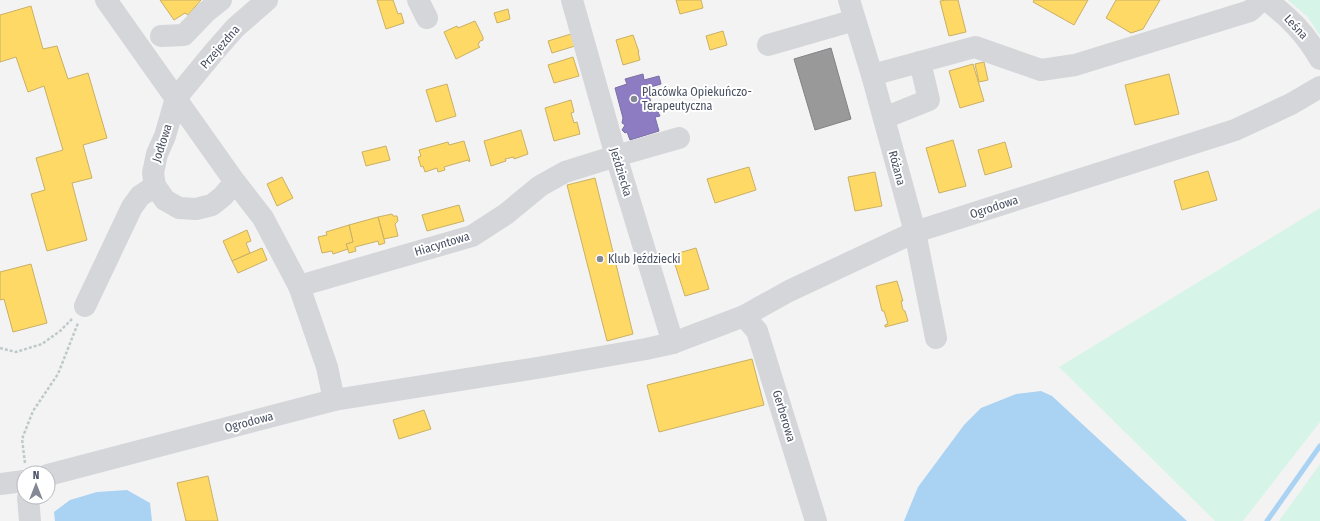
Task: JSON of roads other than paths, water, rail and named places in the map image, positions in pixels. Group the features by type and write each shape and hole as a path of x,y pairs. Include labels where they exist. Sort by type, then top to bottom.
{"street":[{"name":"Jodłowa","path":"106,0 235,182 263,218 299,286"},
{"name":"Przejezdna","path":"176,98 235,28 267,0"},
{"name":"Jeździecka","path":"572,0 616,156 673,343"},
{"path":"872,75 975,46 1041,70 1076,65 1250,11 1262,0"},
{"name":"Leśna","path":"1266,0 1298,27 1312,45 1320,59"},
{"path":"161,36 184,35 218,2 235,28"},
{"path":"768,45 852,10"},
{"name":"Różana","path":"852,10 872,75 915,232 936,338"},
{"path":"884,118 929,100 920,62"},
{"name":"Ogrodowa","path":"56,473 334,400 543,367 673,343 744,316 789,291 915,232 1235,130 1291,104 1320,87"},
{"name":"Jodłowa","path":"155,186 153,173 156,160 176,98"},
{"name":"Hiacyntowa","path":"299,286 472,236 506,214 540,186 565,172 679,138"},
{"path":"85,306 132,207 140,196 155,186 165,200 179,208 196,209 212,205 227,192 235,182"},
{"path":"299,286 327,367 334,400"},
{"name":"Gerberowa","path":"744,316 757,332 816,521"},
{"path":"0,484 16,477"},
{"path":"29,505 30,521"}],"water":[{"path":"1041,391 1052,396 1187,521 904,521 918,487 964,425 981,408 1016,394"},
{"path":"127,490 150,503 152,521 55,521 54,512 70,500 97,492"}],"waterway":[{"path":"1267,521 1320,446"}],"place":[{"name":"Placówka Opiekuńczo- Terapeutyczna","path":"634,99"},
{"name":"Klub Jeździecki","path":"600,259"}]}
